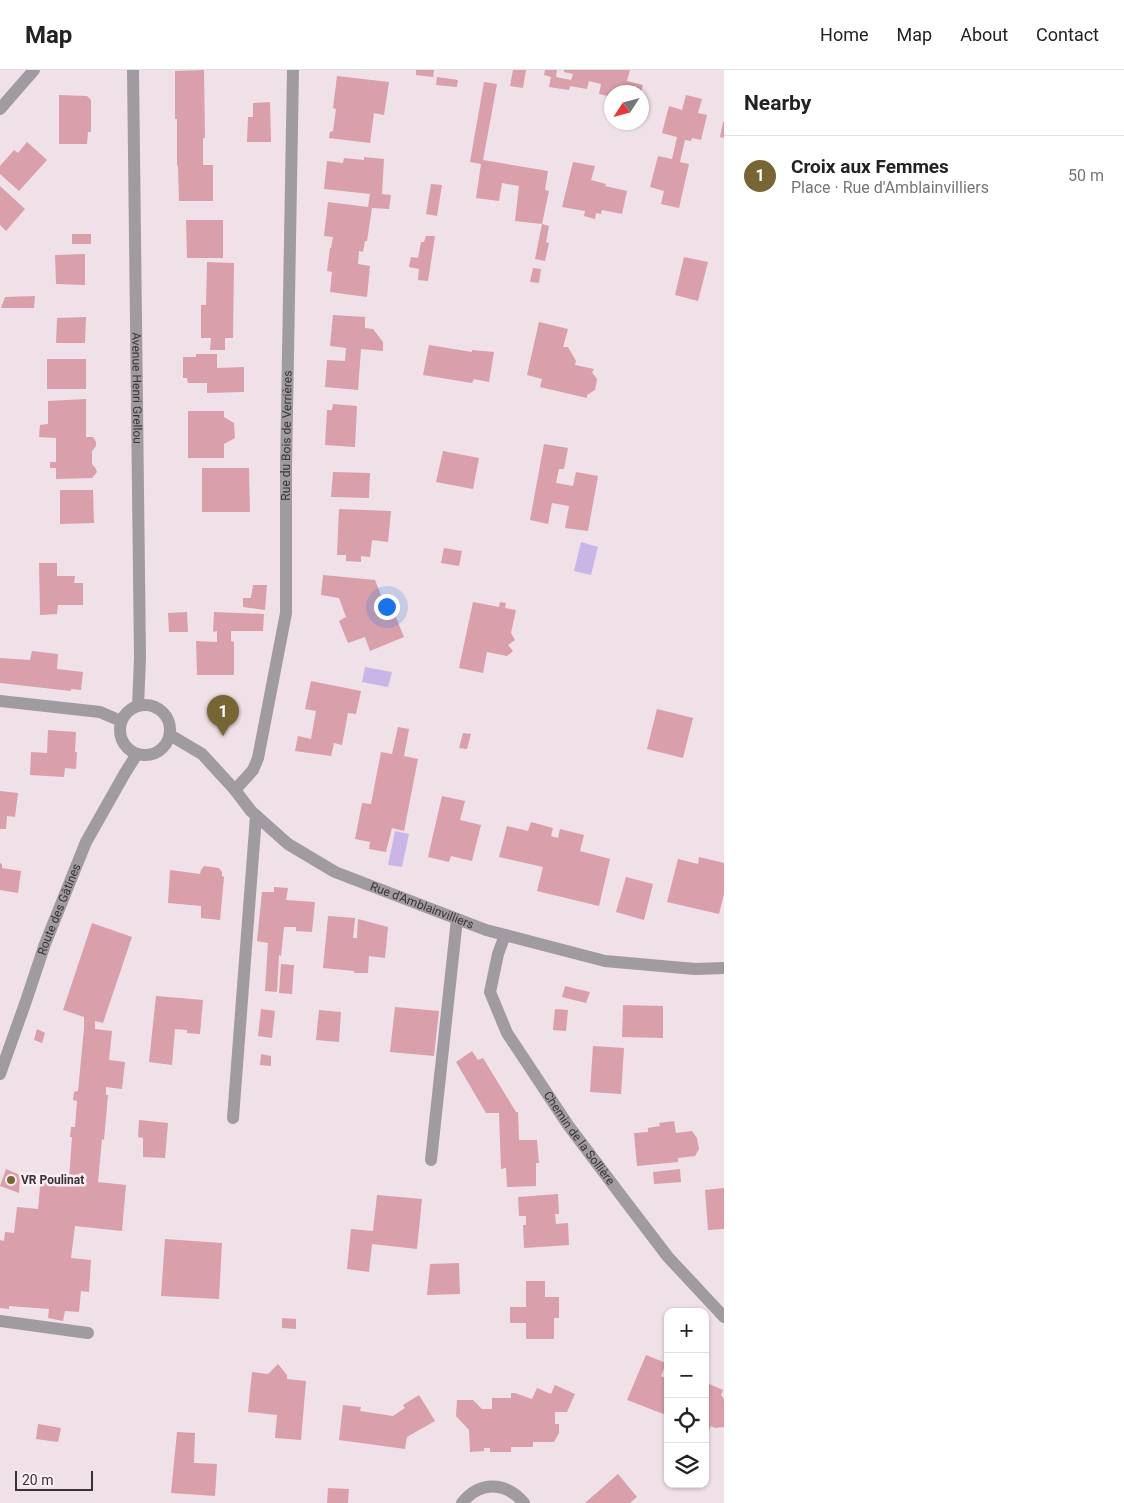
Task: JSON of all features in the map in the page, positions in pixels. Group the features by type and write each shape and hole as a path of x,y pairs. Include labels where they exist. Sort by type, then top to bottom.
{"street":[{"path":"0,108 34,70"},
{"name":"Avenue Henri Grellou","path":"133,70 140,658 138,706"},
{"name":"Rue du Bois de Verrières","path":"235,790 253,770 258,758 286,613 286,467 292,70"},
{"path":"0,701 100,712 121,721"},
{"path":"146,705 162,711 168,718 170,726 170,735 162,750 146,756 130,750 124,744 121,737 121,721 125,714 138,706 146,705"},
{"name":"Rue d'Amblainvilliers","path":"170,735 202,754 256,816 288,844 335,872 486,930 605,961 695,969 724,968"},
{"name":"Route des Gâtines","path":"0,1074 45,944 86,842 137,754"},
{"path":"233,1118 256,816"},
{"path":"431,1160 457,919"},
{"name":"Chemin de la Sollière","path":"505,935 498,954 490,992 507,1033 568,1125 638,1218 668,1257 724,1317"},
{"path":"0,1321 88,1333"},
{"path":"462,1503 476,1491 486,1487 497,1486 517,1495 524,1503"}],"shaded area":[{"path":"581,542 598,547 591,575 574,571"},
{"path":"365,667 392,672 388,687 362,682"},
{"path":"395,831 409,834 402,867 388,865"}],"building":[{"path":"204,70 205,138 203,138 203,165 213,165 213,201 179,201 175,71"},
{"path":"416,70 434,70 433,77 416,75"},
{"path":"513,70 526,70 523,88 510,86"},
{"path":"545,70 557,70 556,77 571,80 573,74 564,72 564,70 630,70 627,81 643,85 604,85 604,95 599,94 601,84 589,81 587,89 570,86 569,90 549,87 551,77 544,75"},
{"path":"337,76 389,82 384,115 374,113 370,143 329,138 330,132 333,131 336,109 333,108"},
{"path":"437,77 458,80 457,87 436,85"},
{"path":"484,82 497,84 483,160 548,171 545,190 549,191 542,224 515,221 519,186 502,183 499,201 476,198 481,164 470,162"},
{"path":"59,95 87,96 91,100 91,132 88,132 87,144 59,144"},
{"path":"686,95 702,99 698,113 707,115 701,140 692,138 691,141 685,140 680,162 689,164 679,208 661,204 664,191 650,187 658,156 672,159 677,137 662,133 669,106 682,110"},
{"path":"270,102 271,142 247,142 248,117 253,117 253,103"},
{"path":"724,122 724,138 720,137"},
{"path":"27,142 47,160 19,191 0,174 0,166 14,150 18,153"},
{"path":"364,157 384,159 382,194 391,195 389,209 372,208 367,241 365,241 363,252 359,251 358,264 370,266 367,297 330,292 332,272 327,271 333,237 324,236 328,202 368,207 370,194 324,189 327,161 343,163 344,158 364,160"},
{"path":"573,162 595,166 591,180 606,184 605,186 627,191 622,214 602,210 601,214 596,213 595,219 584,216 585,211 562,207"},
{"path":"431,184 442,185 437,216 426,214"},
{"path":"0,186 25,209 6,231 0,225"},
{"path":"186,220 223,220 223,258 187,258"},
{"path":"542,224 549,226 546,242 549,243 545,261 535,259"},
{"path":"72,234 91,234 91,244 72,244"},
{"path":"426,236 435,236 428,281 418,280 419,269 409,267 411,257 418,258 421,242 424,242"},
{"path":"85,254 85,285 56,284 55,255"},
{"path":"684,257 708,262 698,301 675,295"},
{"path":"207,262 234,263 233,338 225,338 225,350 210,350 211,338 201,338 201,305 206,305"},
{"path":"533,268 541,269 539,283 530,282"},
{"path":"35,296 34,308 1,308 5,297"},
{"path":"333,315 365,317 365,328 373,329 383,342 383,351 361,349 358,390 325,387 327,360 345,361 346,348 330,346"},
{"path":"86,317 85,343 56,343 57,318"},
{"path":"539,322 568,329 563,347 568,347 576,361 575,365 594,369 592,372 597,379 595,390 587,395 587,398 540,387 542,379 527,375"},
{"path":"429,345 472,352 472,350 494,352 489,382 474,379 472,383 423,375"},
{"path":"196,354 217,354 217,368 244,367 244,392 207,393 207,383 188,383 187,378 183,378 183,357 196,357"},
{"path":"47,359 86,359 86,389 47,389"},
{"path":"86,399 86,437 93,437 96,442 96,446 92,451 92,464 97,472 92,478 56,479 56,468 50,468 50,462 56,462 56,438 39,437 40,425 48,424 48,401"},
{"path":"333,404 357,406 355,447 325,445 327,410 332,410"},
{"path":"188,411 224,411 224,417 234,423 235,438 224,444 224,458 188,458"},
{"path":"544,444 568,448 564,469 559,469 556,483 573,486 576,472 598,476 588,531 565,528 569,506 552,503 548,524 530,520"},
{"path":"443,451 479,458 473,489 436,482"},
{"path":"202,468 249,468 250,512 202,512"},
{"path":"333,472 370,473 369,498 331,497"},
{"path":"60,490 93,490 94,523 60,524"},
{"path":"339,509 391,511 388,542 372,540 370,557 361,556 361,562 346,561 346,555 337,555"},
{"path":"444,548 462,551 459,566 441,563"},
{"path":"39,563 57,563 57,576 75,576 74,583 83,583 83,605 58,605 57,614 40,615"},
{"path":"323,575 375,580 389,616 395,615 404,637 370,651 365,637 348,643 339,621 346,617 339,598 321,595"},
{"path":"253,585 267,585 265,610 243,607 243,598 251,598"},
{"path":"473,602 499,607 500,602 506,603 505,608 516,610 511,633 515,640 508,645 513,651 507,656 487,652 483,673 459,668"},
{"path":"187,612 188,632 169,632 168,613"},
{"path":"214,612 264,614 263,631 231,631 231,641 234,642 234,675 197,675 196,641 217,642 217,631 213,632"},
{"path":"32,651 58,654 57,669 83,672 81,690 71,689 71,691 0,683 0,658 30,660"},
{"path":"311,681 361,691 356,714 348,713 342,745 334,743 331,756 295,751 298,736 311,739 316,711 305,709"},
{"path":"657,709 693,718 683,758 647,749"},
{"path":"398,727 409,729 404,756 418,759 404,831 392,828 386,852 369,849 370,842 355,839 362,803 371,804 381,752 392,754"},
{"path":"48,730 76,732 76,769 65,768 64,777 30,775 31,752 47,753"},
{"path":"463,733 471,734 467,749 459,748"},
{"path":"0,791 18,793 15,817 7,816 6,829 0,829"},
{"path":"442,796 465,801 460,820 481,825 472,861 451,856 449,862 428,857"},
{"path":"531,822 553,828 551,836 558,838 560,829 584,835 580,851 610,859 599,906 537,891 543,867 499,857 507,826 528,831"},
{"path":"699,857 724,863 724,894 719,914 667,902 678,859 698,864"},
{"path":"0,863 2,868 21,871 18,893 0,890"},
{"path":"204,866 219,868 224,877 220,920 201,918 201,906 168,903 170,870 200,874"},
{"path":"626,877 653,884 644,920 616,912"},
{"path":"274,887 288,888 286,900 315,902 312,932 296,931 296,927 284,927 281,956 279,955 277,992 265,991 268,943 257,941 262,892 274,892"},
{"path":"328,916 355,918 353,938 357,938 358,919 388,927 385,958 369,956 368,973 354,973 354,971 323,968"},
{"path":"92,923 132,937 103,1023 95,1021 95,1029 112,1031 109,1060 125,1062 122,1089 106,1087 106,1095 108,1095 98,1182 126,1185 122,1231 75,1226 71,1258 91,1260 89,1292 81,1291 79,1312 65,1311 63,1321 48,1318 49,1309 9,1306 9,1309 0,1308 0,1240 4,1241 5,1232 14,1233 17,1207 38,1209 41,1176 69,1179 71,1127 75,1127 77,1101 73,1100 74,1092 78,1091 84,1017 63,1010"},
{"path":"281,964 294,965 292,994 279,993"},
{"path":"565,986 590,992 586,1003 562,997"},
{"path":"156,996 203,1000 200,1034 187,1033 187,1030 175,1029 172,1065 149,1062"},
{"path":"623,1005 663,1006 663,1038 622,1037"},
{"path":"395,1007 439,1011 434,1056 390,1052"},
{"path":"261,1009 275,1011 272,1038 258,1036"},
{"path":"555,1009 568,1010 566,1031 553,1030"},
{"path":"319,1010 341,1012 339,1042 316,1040"},
{"path":"37,1029 45,1033 42,1043 34,1040"},
{"path":"593,1046 624,1048 621,1094 590,1092"},
{"path":"472,1051 478,1060 483,1058 516,1112 518,1112 519,1140 537,1140 539,1163 536,1163 536,1186 507,1187 506,1168 501,1169 499,1113 486,1113 456,1062"},
{"path":"261,1054 271,1056 271,1066 260,1065"},
{"path":"139,1120 168,1123 165,1158 143,1157 143,1138 138,1137"},
{"path":"674,1121 676,1133 692,1131 697,1138 699,1149 695,1156 678,1158 678,1162 637,1166 634,1133 648,1132 648,1128 660,1126 659,1123"},
{"name":"VR Poulinat","path":"6,1169 20,1175 19,1193 0,1186"},
{"path":"680,1169 681,1182 654,1184 653,1172"},
{"path":"724,1188 724,1229 708,1230 705,1190"},
{"path":"558,1194 559,1214 555,1214 556,1224 568,1223 569,1245 524,1248 523,1225 526,1225 526,1216 519,1216 518,1197"},
{"path":"377,1195 422,1199 417,1249 372,1244 369,1272 347,1269 351,1229 373,1231"},
{"path":"165,1239 222,1243 219,1299 161,1296"},
{"path":"459,1263 460,1294 427,1295 430,1264"},
{"path":"526,1281 545,1281 545,1297 559,1297 559,1318 554,1318 554,1339 526,1339 526,1323 510,1323 510,1307 526,1307"},
{"path":"282,1318 296,1319 296,1329 282,1328"},
{"path":"646,1355 664,1362 661,1376 664,1377 664,1414 627,1400"},
{"path":"278,1364 287,1375 287,1379 306,1381 301,1440 275,1438 277,1415 248,1412 252,1372 268,1374"},
{"path":"709,1384 723,1390 721,1395 724,1399 724,1427 715,1428 711,1426 709,1430"},
{"path":"555,1385 575,1394 567,1412 555,1412 555,1424 559,1424 559,1433 554,1442 533,1442 533,1447 511,1447 511,1452 490,1452 490,1448 484,1448 484,1451 470,1452 469,1430 456,1416 457,1400 473,1400 482,1409 492,1409 492,1398 511,1398 511,1393 515,1393 532,1399 537,1388 551,1394"},
{"path":"419,1395 435,1421 407,1437 405,1449 339,1440 343,1405 361,1407 360,1411 393,1416 405,1408 403,1405"},
{"path":"38,1424 61,1428 58,1442 36,1439"},
{"path":"177,1432 195,1433 194,1463 217,1464 215,1496 171,1493"},
{"path":"618,1474 637,1497 630,1503 585,1503"},
{"path":"328,1488 349,1489 348,1503 327,1503"}],"place":[{"name":"Croix aux Femmes","path":"223,736"},
{"name":"VR Poulinat","path":"11,1180"}]}
